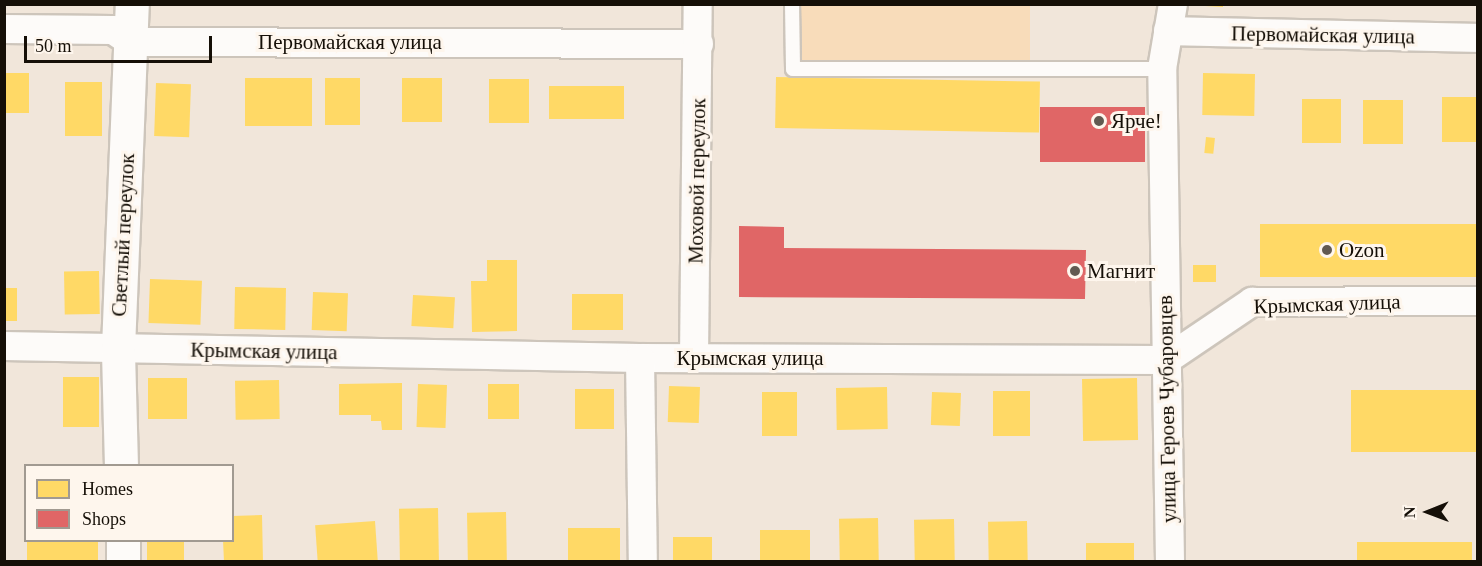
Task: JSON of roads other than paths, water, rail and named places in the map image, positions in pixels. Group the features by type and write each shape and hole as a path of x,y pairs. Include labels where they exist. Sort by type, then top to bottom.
{"street":[{"name":"Светлый переулок","path":"121,464 118,348 132,4"},
{"name":"Моховой переулок","path":"694,357 698,4"},
{"name":"Первомайская улица","path":"1171,18 1478,38"},
{"name":"улица Героев Чубаровцев","path":"1170,561 1162,69 1171,18"},
{"name":"Первомайская улица","path":"4,29 113,30 132,42 699,44"},
{"name":"Крымская улица","path":"4,346 640,358 1166,360 1252,302 1478,301"},
{"path":"640,358 643,561"},
{"path":"123,542 123,561"}],"lane":[{"path":"792,4 793,69 1162,69"}],"place":[{"name":"Ярче!","path":"1099,121"},
{"name":"Ozon","path":"1327,250"},
{"name":"Магнит","path":"1075,271"}]}
